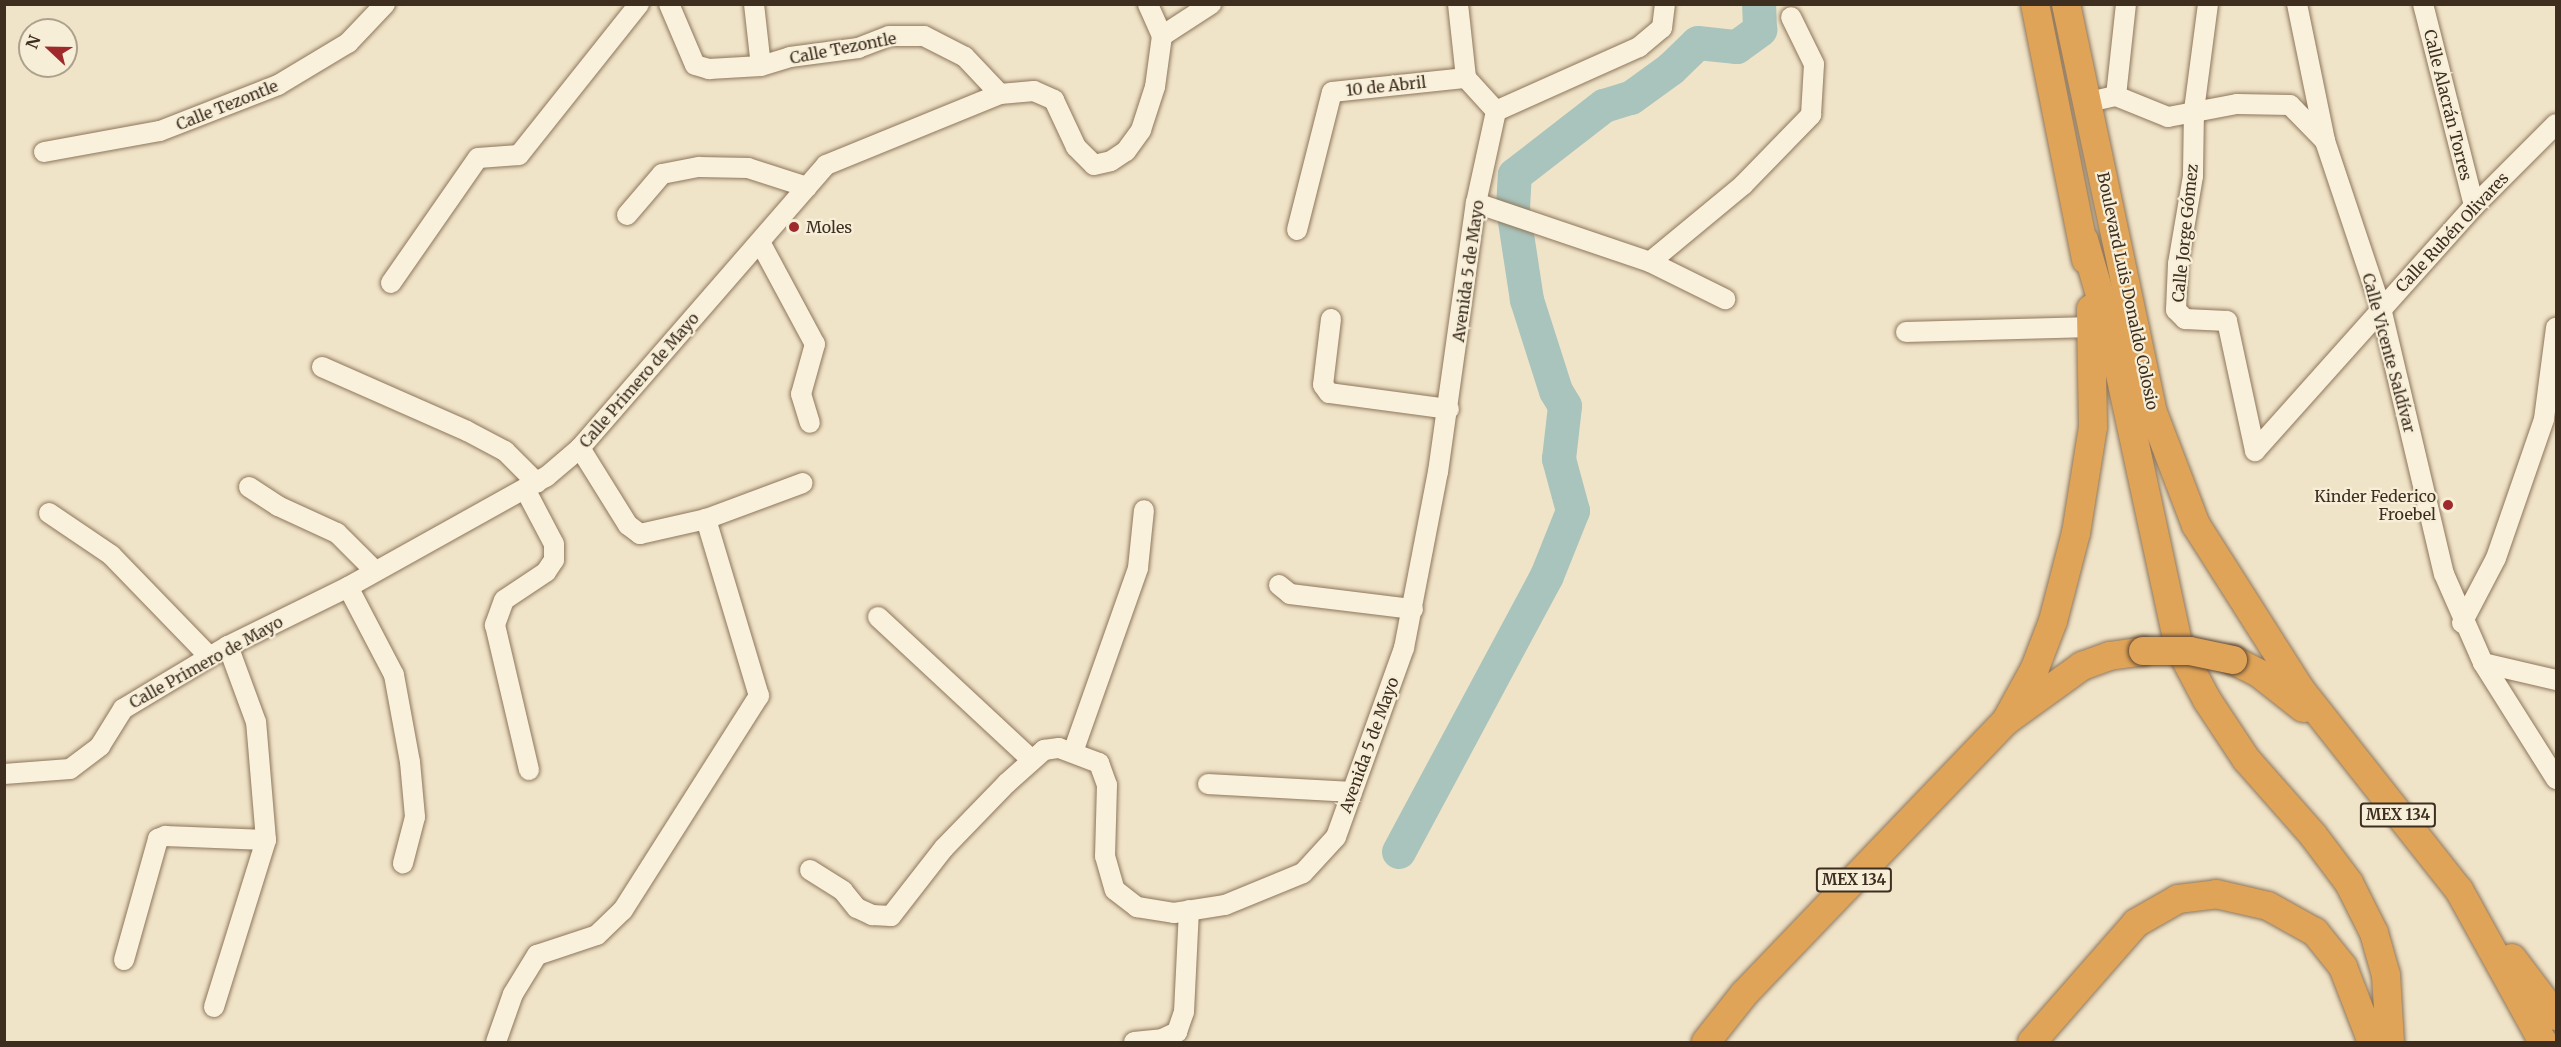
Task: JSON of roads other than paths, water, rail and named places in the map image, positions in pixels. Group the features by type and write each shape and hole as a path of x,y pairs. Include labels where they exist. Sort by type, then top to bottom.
{"highway":[{"name":"Boulevard Luis Donaldo Colosio","path":"2006,721 2035,668 2053,621 2076,533 2093,427 2092,327 2085,240 2035,4"},
{"name":"Boulevard Luis Donaldo Colosio","path":"2066,4 2102,99 2152,410 2196,525 2300,688 2459,890 2543,1042"},
{"path":"2085,240 2111,333 2179,647 2207,700 2246,759 2313,835 2349,883 2374,933 2386,975 2390,1042"},
{"path":"2006,721 2082,666 2109,656 2143,651 2190,651 2233,660 2286,693 2338,739"},
{"name":"MEX 134","path":"1706,1042 1744,994 2006,721"},
{"path":"2459,890 2555,1011"},
{"path":"2032,1042 2136,924 2178,899 2216,894 2268,906 2314,932 2343,967 2372,1042"}],"street":[{"name":"Calle Tezontle","path":"44,153 160,131 278,86 348,43 385,4"},
{"path":"391,282 478,158 519,155 639,4"},
{"name":"Calle Tezontle","path":"669,4 695,65 709,69 761,66 790,57 858,48 889,36 924,36 965,57 1000,94"},
{"path":"753,4 761,66"},
{"path":"1148,4 1162,36 1211,4"},
{"path":"1458,4 1466,78 1496,111 1639,47 1662,28 1665,4"},
{"path":"2126,4 2102,99 2168,117 2194,110 2237,104 2290,105 2325,141"},
{"name":"Calle Jorge Gómez","path":"2208,4 2194,110 2193,176 2178,264 2176,310 2185,319 2227,321 2255,451"},
{"name":"Calle Vicente Saldívar","path":"2297,4 2325,141 2381,308 2444,574 2462,623 2483,663 2556,779"},
{"name":"Calle Alacrán Torres","path":"2423,4 2474,206"},
{"path":"1650,262 1743,185 1811,115 1814,64 1791,17"},
{"name":"Calle Primero de Mayo","path":"4,774 69,768 100,746 123,709 228,646 348,586 531,486 580,448 826,165 1000,94 1034,91 1054,100 1076,147 1094,165 1111,161 1126,151 1141,130 1155,87 1162,36"},
{"name":"10 de Abril","path":"1297,230 1332,92 1466,78"},
{"name":"Avenida 5 de Mayo","path":"810,870 843,891 857,908 872,915 891,916 944,848 1030,759 1044,750 1059,748 1099,763 1107,785 1105,856 1115,890 1137,907 1174,913 1225,904 1303,873 1336,837 1404,648 1413,609 1449,409 1477,204 1496,111"},
{"name":"Calle Rubén Olivares","path":"2255,451 2474,206 2556,124"},
{"path":"627,215 662,174 699,167 748,168 807,187"},
{"path":"1477,204 1650,262 1725,299"},
{"path":"760,242 815,344 801,394 810,423"},
{"path":"1330,319 1323,385 1329,393 1449,409"},
{"path":"1906,333 2092,327"},
{"path":"2462,623 2496,558 2544,419 2556,328"},
{"path":"322,367 467,430 505,451 531,486 554,544 554,560 546,572 504,600 495,625 529,770"},
{"path":"580,448 633,531 640,534 705,519 803,483"},
{"path":"249,487 278,506 337,533 375,571"},
{"path":"1073,752 1138,568 1144,510"},
{"path":"49,513 111,555 210,657"},
{"path":"496,1042 513,994 537,955 597,935 623,910 759,696 705,519"},
{"path":"1279,585 1290,594 1413,609"},
{"path":"348,586 394,675 410,762 415,818 403,863"},
{"path":"878,617 1030,759"},
{"path":"214,1007 266,840 256,723 228,646"},
{"path":"2483,663 2556,680"},
{"path":"1209,784 1352,792"},
{"path":"124,960 158,839 165,836 266,840"},
{"path":"1134,1042 1162,1039 1178,1032 1184,1012 1189,910"}],"waterway":[{"path":"1399,852 1547,576 1573,511 1559,459 1565,406 1556,391 1527,300 1513,209 1515,175 1604,106 1631,98 1671,69 1698,43 1737,47 1760,30 1759,4"}],"place":[{"name":"Moles","path":"794,227"},
{"name":"Kinder Federico Froebel","path":"2448,505"}]}
